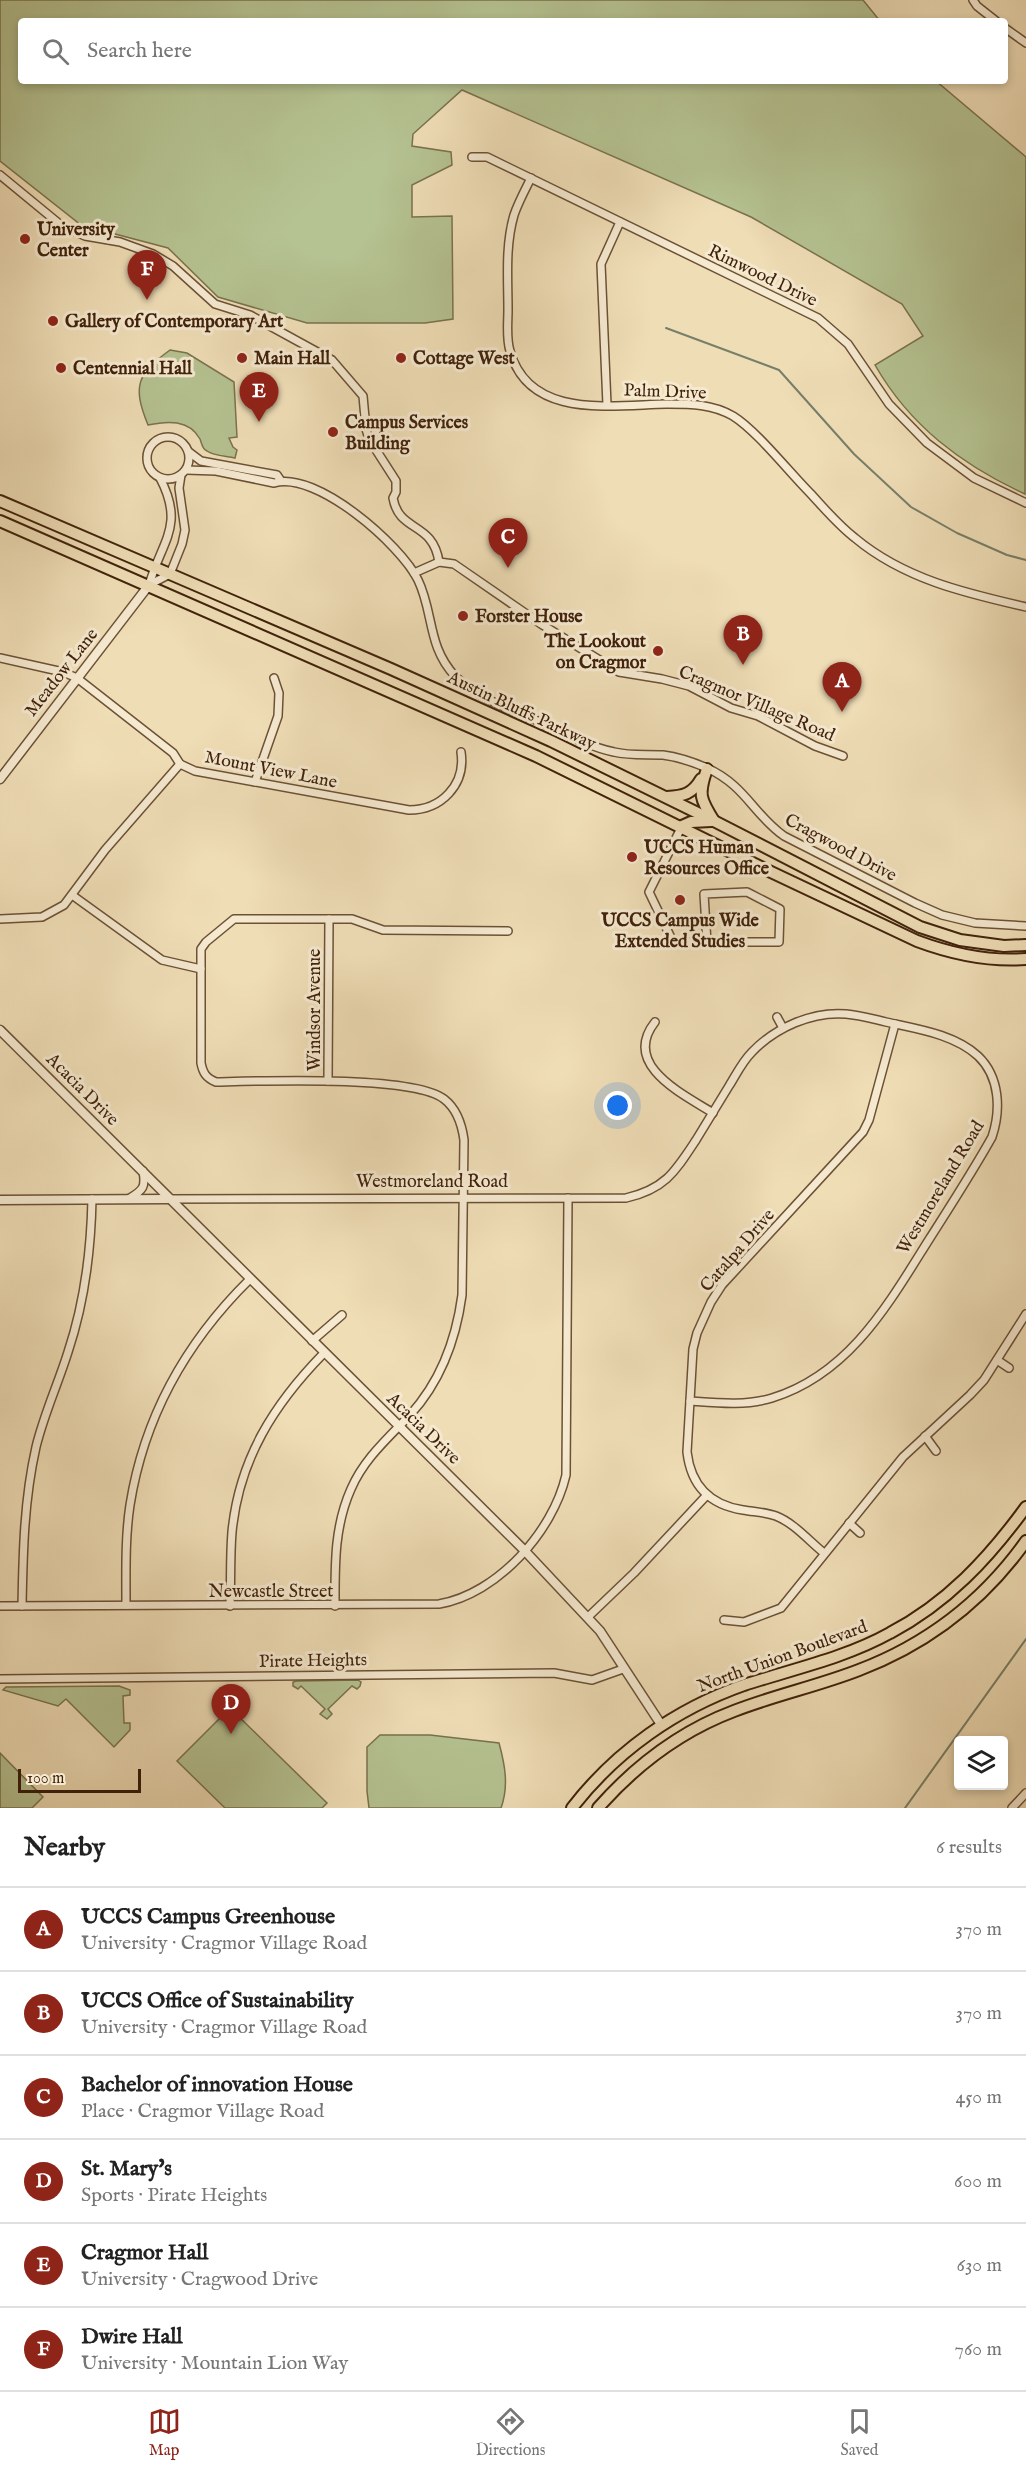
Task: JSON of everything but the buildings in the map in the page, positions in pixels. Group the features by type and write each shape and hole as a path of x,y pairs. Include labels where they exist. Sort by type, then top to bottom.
{"main road":[{"name":"Austin Bluffs Parkway","path":"0,501 489,713 714,821 920,927 960,940 1004,946 1026,945"},
{"name":"Austin Bluffs Parkway","path":"0,521 536,756 917,941 939,949 979,958 1026,959"},
{"path":"664,797 690,793 707,769"},
{"path":"682,826 691,822 714,821 701,796 707,769"},
{"name":"North Union Boulevard","path":"572,1808 608,1768 644,1737 695,1706 715,1697 854,1650 913,1621 956,1589 981,1565 999,1545 1026,1507"},
{"name":"North Union Boulevard","path":"598,1808 624,1781 658,1753 701,1726 733,1712 859,1670 908,1647 966,1608 989,1587 1026,1541"}],"street":[{"path":"973,0 992,18"},
{"path":"1008,30 1026,43"},
{"name":"Rimwood Drive","path":"472,157 487,157 818,318 848,344 889,404 927,443 974,478 1026,503"},
{"path":"0,175 62,226 85,236 120,242 153,254 173,266 215,304 250,315 332,360 363,396 369,439 396,481 396,492 393,498 399,514 434,543 439,562 414,573"},
{"name":"Palm Drive","path":"531,178 515,213 508,244 508,332 510,351 520,373 533,388 543,395 565,403 702,405 724,412 744,424 842,526 877,554 906,571 938,584 1026,607"},
{"path":"607,405 601,264 620,222"},
{"path":"170,574 185,530 180,488 189,461 189,452 183,443 173,438 162,438 152,444 147,457 151,470 160,478 171,479 184,473"},
{"name":"Cragwood Drive","path":"189,452 201,461 277,475 281,481"},
{"name":"Cragwood Drive","path":"184,473 216,471 274,483 281,481 315,490 346,506 402,554 423,592 438,650 451,670 475,691 601,749 623,754 671,756 707,769 741,791 770,825 784,836 915,903 961,920 993,925 1026,926"},
{"name":"Meadow Lane","path":"0,779 149,585 154,567 169,536 172,521 171,502 160,478"},
{"name":"Cragmor Village Road","path":"439,562 451,563 466,571 516,608 619,672 670,681 696,690 731,708 758,716 815,746 843,756"},
{"name":"Meadow Lane","path":"149,585 170,574"},
{"name":"Mount View Lane","path":"0,658 63,672 78,678 173,753 180,764 195,771 409,810 421,810 433,806 453,789 461,773 461,752"},
{"path":"255,782 278,716 279,693 274,678"},
{"path":"0,919 31,919 50,915 64,905 105,850 180,764"},
{"path":"682,826 649,892 673,942 707,943 778,942 780,909 747,892 704,894 707,943"},
{"path":"72,895 162,960 201,969"},
{"path":"328,1081 216,1082 208,1078 201,1063 201,949 206,942 234,919 352,920 383,930 508,931"},
{"name":"Windsor Avenue","path":"329,919 328,1081 422,1089 445,1099 458,1117 462,1128 464,1198 462,1295 453,1339 431,1386 379,1445 364,1466 345,1504 335,1556 335,1606"},
{"name":"Westmoreland Road","path":"0,1200 626,1198 658,1187 674,1173 751,1053 783,1028 802,1020 837,1014 856,1015 960,1043 981,1059 995,1083 998,1099 997,1123 988,1144 879,1318 844,1356 803,1385 771,1398 737,1404 690,1401"},
{"path":"777,1017 783,1028"},
{"path":"655,1022 645,1035 646,1051 654,1070 667,1083 713,1113"},
{"name":"Catalpa Drive","path":"706,1496 697,1485 688,1464 693,1349 697,1333 711,1302 722,1285 863,1132 869,1120 895,1024"},
{"name":"Acacia Drive","path":"0,1030 524,1550 588,1617 662,1726"},
{"path":"130,1198 142,1190 145,1183 143,1171"},
{"name":"Newcastle Street","path":"0,1606 439,1604 452,1602 479,1591 524,1550 546,1524 556,1506 566,1475 568,1198"},
{"path":"22,1606 23,1527 28,1488 42,1425 68,1353 83,1298 91,1245 92,1199"},
{"path":"126,1605 126,1556 130,1505 142,1452 152,1423 172,1380 191,1349 218,1311 250,1279"},
{"path":"724,1620 744,1623 781,1608 903,1457 970,1395 997,1360 1026,1314"},
{"path":"312,1341 342,1315"},
{"path":"231,1606 232,1532 237,1503 247,1469 263,1432 287,1392 324,1353"},
{"path":"997,1360 1009,1368"},
{"path":"925,1436 936,1451"},
{"path":"588,1617 634,1573 706,1496 730,1508 777,1517 788,1522 824,1553"},
{"path":"849,1523 860,1533"},
{"name":"Pirate Heights","path":"0,1679 554,1673 592,1680 623,1669"},
{"path":"1012,1808 1026,1793"}],"green space":[{"path":"0,0 863,0 878,18 18,18 18,84 940,84 1026,157 1025,494 959,457 921,425 889,387 875,365 923,336 902,304 751,217 462,90 413,134 412,146 451,152 452,165 412,185 412,217 452,216 453,319 425,323 307,323 218,297 168,248 81,225 0,161"},
{"path":"170,350 187,353 234,382 237,437 229,438 237,450 235,458 213,454 205,450 195,432 184,425 170,422 148,425 140,400 141,382 150,366"},
{"path":"358,1680 361,1682 357,1689 352,1686 328,1709 332,1714 327,1719 320,1714 325,1709 301,1686 298,1689 293,1686 293,1682 297,1681"},
{"path":"119,1686 130,1690 130,1695 123,1696 124,1723 130,1723 130,1730 114,1747 66,1699 58,1706 3,1690 6,1687"},
{"path":"230,1708 327,1803 322,1808 225,1808 177,1761"},
{"path":"380,1735 430,1735 499,1743 505,1776 505,1792 501,1808 369,1808 367,1747"},
{"path":"0,1753 43,1797 32,1808 0,1808"}],"waterway":[{"path":"666,328 779,370 854,454 911,507 957,533 1007,555 1026,560"},
{"path":"905,1808 1026,1639"}],"place":[{"name":"University Center","path":"25,239"},
{"name":"Dwire Hall","path":"147,300"},
{"name":"Gallery of Contemporary Art","path":"53,321"},
{"name":"Main Hall","path":"242,358"},
{"name":"Cottage West","path":"401,358"},
{"name":"Centennial Hall","path":"61,368"},
{"name":"Cragmor Hall","path":"259,422"},
{"name":"Campus Services Building","path":"333,432"},
{"name":"Bachelor of innovation House","path":"508,568"},
{"name":"Forster House","path":"463,616"},
{"name":"The Lookout on Cragmor","path":"658,651"},
{"name":"UCCS Office of Sustainability","path":"743,665"},
{"name":"UCCS Campus Greenhouse","path":"842,712"},
{"name":"UCCS Human Resources Office","path":"632,857"},
{"name":"UCCS Campus Wide Extended Studies","path":"680,900"},
{"name":"St. Mary's","path":"231,1734"}]}
